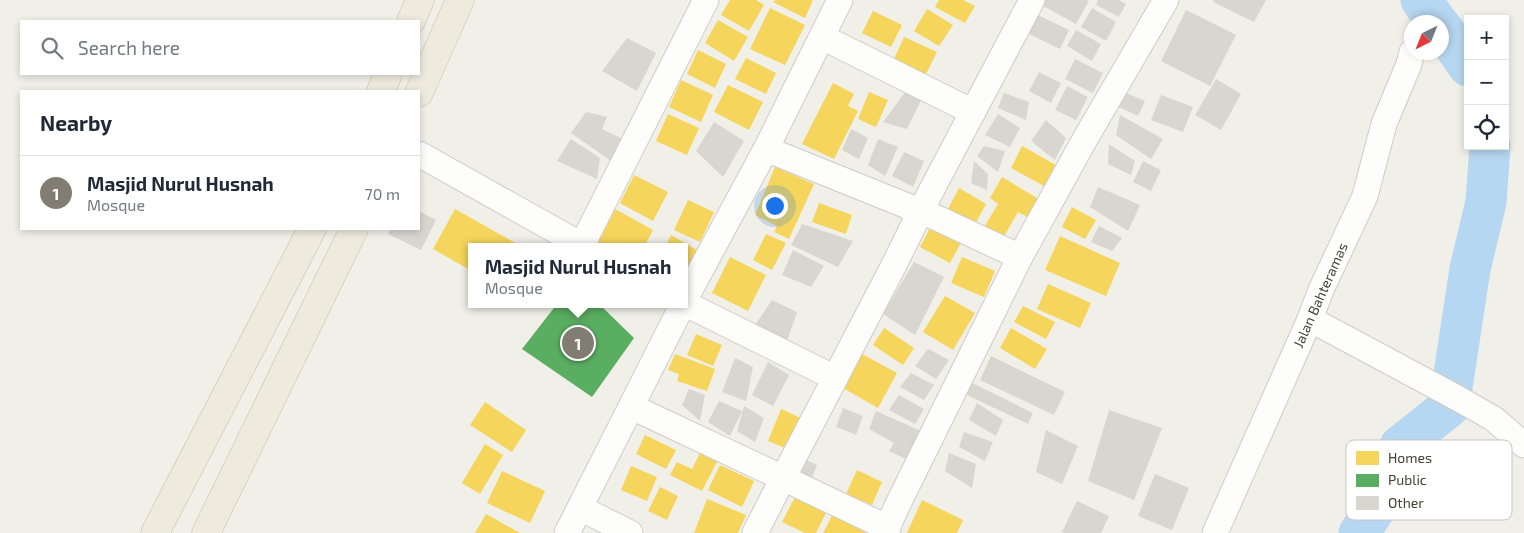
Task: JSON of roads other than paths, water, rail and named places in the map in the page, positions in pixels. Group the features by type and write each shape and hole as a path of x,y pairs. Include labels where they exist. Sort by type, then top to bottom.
{"highway":[{"path":"411,20 420,0"},
{"path":"420,91 460,0"},
{"path":"381,90 388,75"},
{"path":"155,533 311,230"},
{"path":"206,533 354,230"}],"street":[{"path":"585,243 706,0"},
{"path":"688,295 766,149 840,0"},
{"path":"755,533 920,212 1032,0"},
{"path":"632,407 783,478 886,530 1020,257 1085,139 1166,0"},
{"path":"822,37 973,112"},
{"name":"Jalan Bahteramas","path":"1215,533 1310,319 1321,290 1365,196 1384,124 1410,60"},
{"path":"766,149 937,218 1020,257"},
{"path":"420,155 579,243"},
{"path":"688,305 835,378"},
{"path":"567,533 682,308"},
{"path":"1310,319 1494,419 1524,445"},
{"path":"580,508 630,533"}],"waterway":[{"path":"1421,0 1432,15"},
{"path":"1449,38 1464,60"},
{"path":"1408,440 1449,407 1470,269 1486,202 1490,150"},
{"path":"1359,533 1368,520"}],"place":[{"name":"Masjid Nurul Husnah","path":"578,343"}]}
